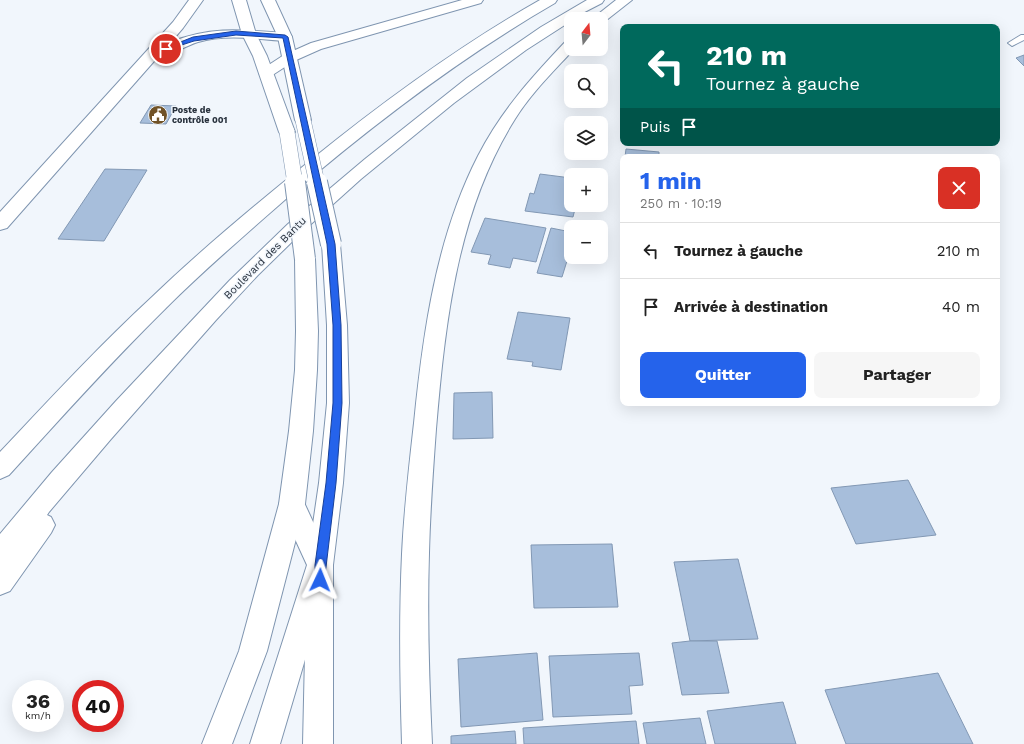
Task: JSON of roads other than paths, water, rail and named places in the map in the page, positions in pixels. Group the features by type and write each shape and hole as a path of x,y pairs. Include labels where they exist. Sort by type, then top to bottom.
{"main road":[{"path":"0,224 178,25 196,0"},
{"path":"217,744 253,651 292,504 301,431 306,370 307,331 305,259 299,204 287,132 266,73 249,34 239,0"},
{"path":"268,0 285,37 331,244 337,325 338,403 331,483 320,565 318,744"},
{"path":"266,73 289,58 316,46 476,0"},
{"path":"0,468 82,380 159,302 223,243 399,97 481,41 550,0"},
{"name":"Boulevard des Bantu","path":"0,554 86,451 146,384 208,315 280,242 340,187 465,86 529,41 597,0"},
{"path":"608,12 625,0"},
{"path":"139,67 166,49 193,39 236,33 285,37"},
{"path":"417,744 414,670 415,569 427,398 439,307 455,235 475,181 506,120 521,98 564,52"},
{"path":"0,582 146,384"},
{"path":"265,744 320,565 292,504"}],"lane":[{"path":"1012,43 1024,37"}],"place":[{"name":"Poste de contrôle 001","path":"158,115"}]}
